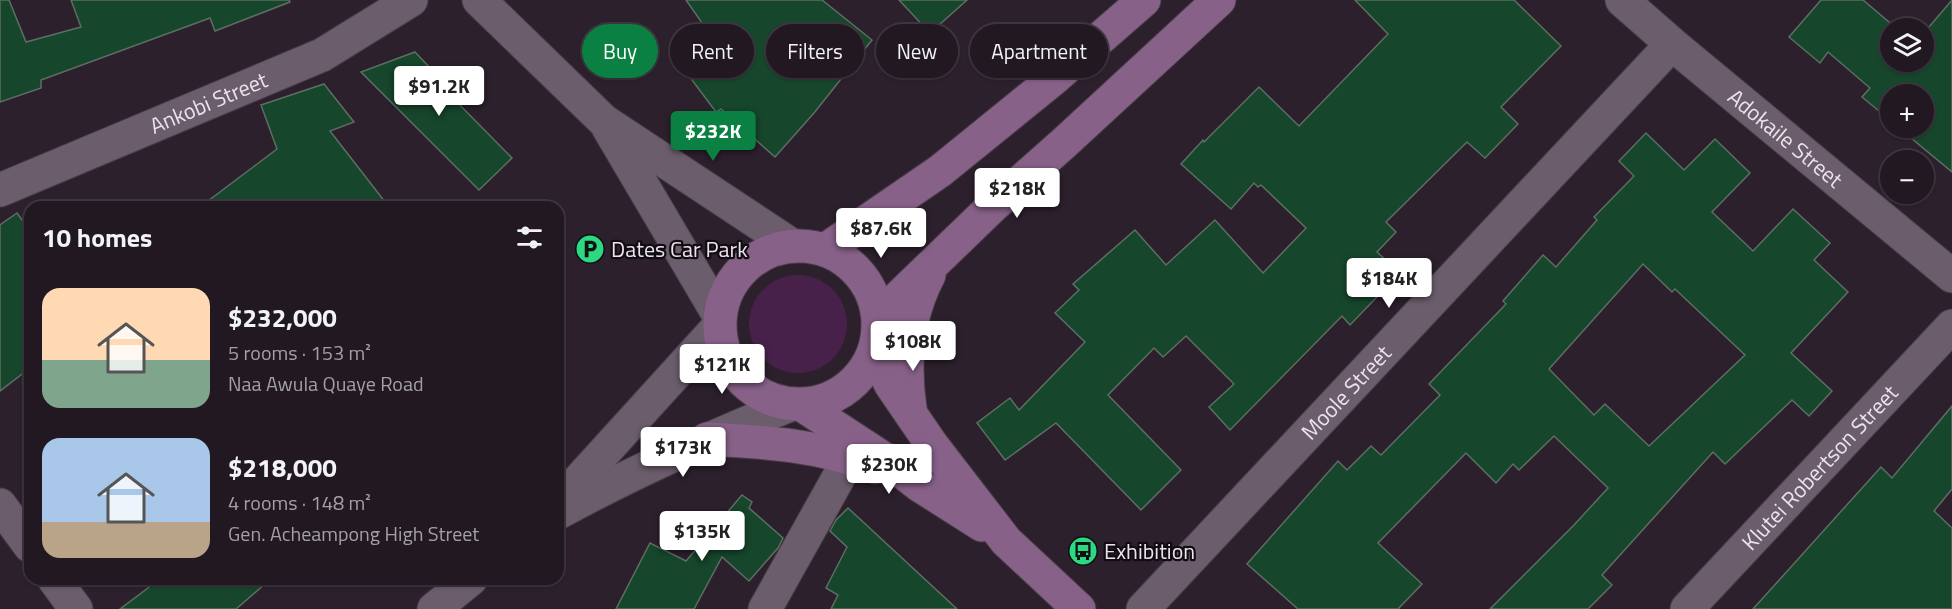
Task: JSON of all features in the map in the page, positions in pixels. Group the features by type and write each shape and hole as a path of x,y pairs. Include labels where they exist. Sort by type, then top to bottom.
{"main road":[{"path":"825,250 940,171 1051,81 1144,0"},
{"path":"879,316 993,206 1220,0"},
{"path":"796,405 826,401 847,390 864,373 875,352 879,334 879,316 873,294 861,275 845,260 825,250 809,246 793,246 771,251 751,261 737,274 725,296 720,321 723,348 733,369 748,386 768,398 796,405 892,464 919,485 1005,541"},
{"path":"911,416 906,384 906,362 911,319 922,289 937,260"},
{"path":"875,352 891,385 911,416 1005,541 1079,609"},
{"path":"707,439 812,447 850,457 919,485"}],"street":[{"name":"Ankobi Street","path":"0,190 322,55 411,0"},
{"path":"479,0 604,121 793,246"},
{"name":"Adokaile Street","path":"1622,0 1952,276"},
{"name":"Moole Street","path":"1143,609 1672,44"},
{"path":"564,496 720,321 604,121"},
{"name":"Klutei Robertson Street","path":"1687,609 1952,326"},
{"path":"564,510 613,483 707,439 796,405"},
{"path":"765,609 850,457"},
{"path":"0,505 24,538"},
{"path":"58,585 76,609"},
{"path":"434,609 464,585"}],"shaded area":[{"path":"798,275 817,278 833,289 844,305 847,324 844,343 833,359 817,370 798,373 779,370 763,359 752,343 749,324 752,305 763,289 779,278"}],"building":[{"path":"0,0 9,0 26,42 81,27 71,0 289,0 290,2 215,31 210,18 41,80 41,88 0,102"},
{"path":"686,0 822,0 852,24 766,24 766,78 842,78 775,157 721,109 716,112 690,78 754,78 754,24 703,24"},
{"path":"899,0 967,0 940,24 922,24"},
{"path":"1355,0 1514,0 1561,46 1501,107 1518,124 1485,158 1467,142 1386,222 1396,232 1377,252 1400,273 1350,325 1342,316 1230,430 1209,407 1234,384 1186,336 1163,357 1154,348 1108,395 1181,470 1141,510 1056,423 1005,460 977,423 1010,398 1019,410 1085,342 1055,313 1079,290 1073,284 1135,230 1166,265 1215,220 1263,273 1306,228 1261,185 1258,187 1254,183 1231,209 1181,164 1259,87 1299,126 1388,34"},
{"path":"1821,0 1863,0 1884,18 1880,18 1880,72 1934,72 1934,21 1952,0 1952,172 1934,157 1934,150 1926,150 1911,138 1934,138 1934,84 1880,84 1880,112 1862,97 1870,88 1828,52 1820,63 1789,37"},
{"path":"864,34 872,40 864,50"},
{"path":"415,52 452,91 449,94 512,158 479,190 361,72"},
{"path":"324,84 354,122 330,131 384,201 208,201 277,149 261,105"},
{"path":"1646,133 1684,170 1715,139 1750,173 1712,212 1753,251 1793,209 1830,243 1814,260 1848,292 1791,353 1832,391 1809,416 1792,400 1725,464 1713,452 1602,575 1612,585 1588,609 1490,609 1608,488 1554,436 1519,470 1513,464 1496,483 1466,453 1378,543 1422,584 1398,609 1298,609 1247,564 1338,461 1347,470 1371,446 1381,455 1440,395 1429,384 1506,304 1503,301 1543,255 1556,267 1597,220 1594,217 1634,176 1619,161","holes":["1643,264 1672,292 1675,289 1745,355 1649,446 1605,404 1594,415 1549,369"]},
{"path":"17,213 24,223 24,373 0,391 0,225"},
{"path":"1952,406 1952,489 1934,511 1952,528 1952,609 1753,609 1881,467 1892,478"},
{"path":"742,495 752,502 749,508 783,538 778,548 749,581 722,557 694,609 616,609 650,543 686,561"},
{"path":"848,508 957,609 831,609 838,595 826,588 847,547 830,531 836,520"},
{"path":"152,585 264,585 236,609 120,609"}],"place":[{"name":"Dates Car Park","path":"590,249"},
{"name":"Exhibition","path":"1083,551"}]}
